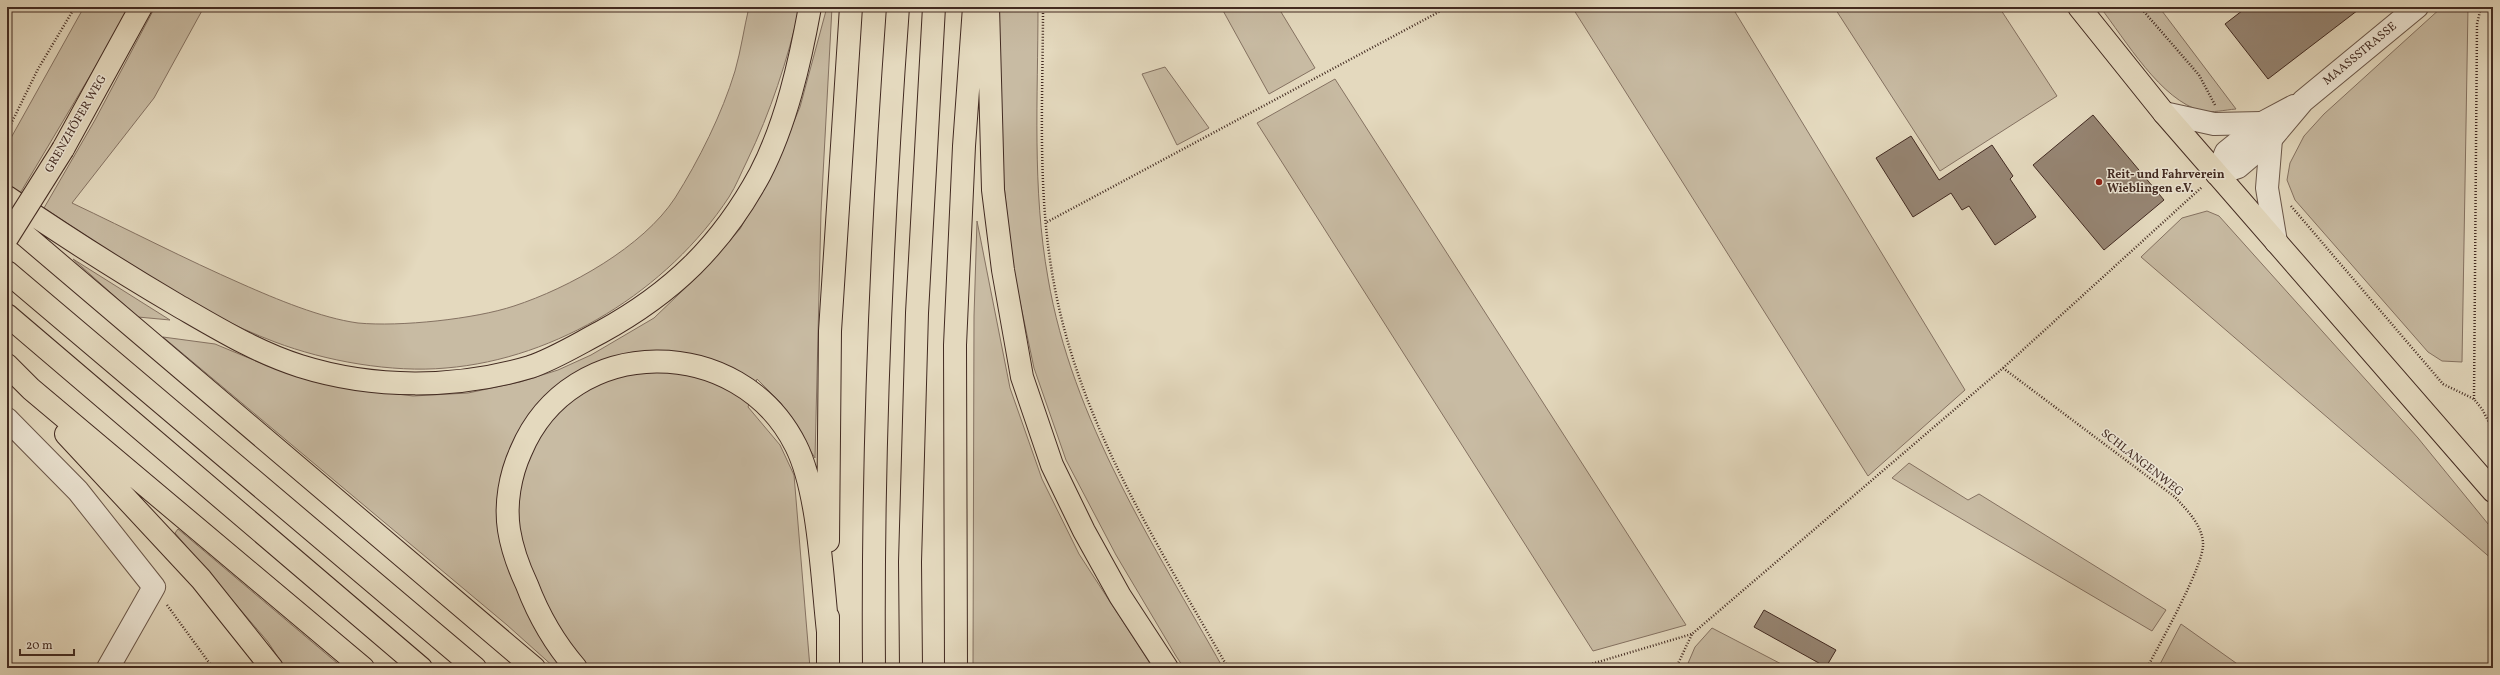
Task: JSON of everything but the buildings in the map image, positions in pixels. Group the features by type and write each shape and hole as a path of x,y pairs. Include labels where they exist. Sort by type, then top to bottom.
{"main road":[{"name":"GRENZHÖFER WEG","path":"7,238 63,149 141,7"},
{"path":"7,197 94,256 241,343 300,366 374,381 429,384 486,377 532,366 573,348 622,320 661,295 701,259 733,217 760,173 783,117 805,35 810,7"},
{"path":"828,668 830,331 851,7"},
{"path":"874,668 873,566 880,301 898,7"},
{"path":"911,668 910,562 917,320 934,7"},
{"path":"956,668 955,345 964,146 974,7"},
{"path":"988,7 993,190 1003,270 1022,377 1052,465 1084,531 1120,596 1167,668"},
{"path":"2079,7 2164,113 2493,491"},
{"path":"7,220 534,668"},
{"path":"7,272 475,668"},
{"path":"7,315 421,668"},
{"path":"576,668 535,605 520,570 509,529 510,484 524,442 550,406 567,391 586,379 628,363 673,361 716,371 755,394 771,409 785,427 796,446 809,489 828,632"},
{"path":"7,365 31,389 363,668"},
{"path":"31,389 50,417 202,579 272,668"}],"street":[{"name":"MAASSSTRASSE","path":"2217,174 2226,152 2266,131 2417,7"},
{"path":"2164,113 2214,124 2266,131 2267,188 2276,242"},
{"path":"7,419 78,491 154,587 108,668"}],"path":[{"path":"7,132 38,69 75,7"},
{"path":"1043,7 1044,162 1047,222 1053,278 1073,363 1105,446 1156,541 1228,668"},
{"path":"1047,222 1448,7"},
{"path":"2140,7 2199,75 2215,102 2214,124"},
{"path":"2474,399 2477,24 2480,7"},
{"path":"1578,668 1692,634 2003,368 2217,174"},
{"path":"2267,188 2276,188 2443,384 2474,399 2482,409 2493,430"},
{"name":"SCHLANGENWEG","path":"2003,368 2175,498 2194,517 2204,543 2196,570 2147,668"},
{"path":"154,587 213,668"},
{"path":"1676,668 1692,634"}],"shaded area":[{"path":"84,7 131,7 19,195 7,186 7,145"},
{"path":"155,7 204,7 154,98 72,203 199,265 284,302 344,321 395,324 437,321 479,315 514,306 581,277 624,249 644,233 661,216 675,198 693,168 717,120 730,87 737,63 749,7 800,7 790,47 771,105 756,142 736,184 729,197 704,231 675,262 642,290 606,314 568,334 528,351 488,362 446,368 404,369 359,364 315,355 294,349 244,329 185,299 44,208 95,120"},
{"path":"827,7 832,7 821,212 815,458 781,403 757,379 748,407 780,445 794,475 810,668 555,668 507,625 163,337 215,344 268,366 334,386 413,396 468,393 520,382 558,370 591,355 654,318 703,271 740,229 773,171 800,107"},
{"path":"998,7 1038,7 1037,143 1043,244 1048,278 1060,330 1076,382 1096,431 1119,480 1170,575 1223,668 1184,668 1176,656 1116,555 1066,460 1034,368 1012,264 1003,175"},
{"path":"1221,7 1278,7 1315,68 1269,94"},
{"path":"1572,7 1732,7 1965,390 1868,476"},
{"path":"1834,7 1999,7 2057,96 1940,171"},
{"path":"2100,7 2159,7 2236,109 2206,112 2187,105 2172,95 2145,67"},
{"path":"2442,7 2468,7 2462,362 2442,361 2428,352 2295,200 2287,180 2290,163 2304,136 2324,114"},
{"path":"1165,67 1209,128 1177,145 1142,74"},
{"path":"1335,79 1686,625 1593,651 1257,123"},
{"path":"2207,211 2219,216 2418,438 2493,530 2493,560 2141,257 2182,218"},
{"path":"977,221 1010,388 1042,479 1079,554 1153,668 973,668 974,316"},
{"path":"73,259 170,320 138,317"},
{"path":"1909,463 1968,500 1979,494 2166,610 2152,631 1892,478"},
{"path":"178,529 343,668 285,668 268,642 175,533"},
{"path":"2181,624 2243,668 2158,668"},
{"path":"1712,628 1789,668 1686,668 1695,647"}],"place":[{"name":"Reit- und Fahrverein Wieblingen e.V.","path":"2099,182"}]}
